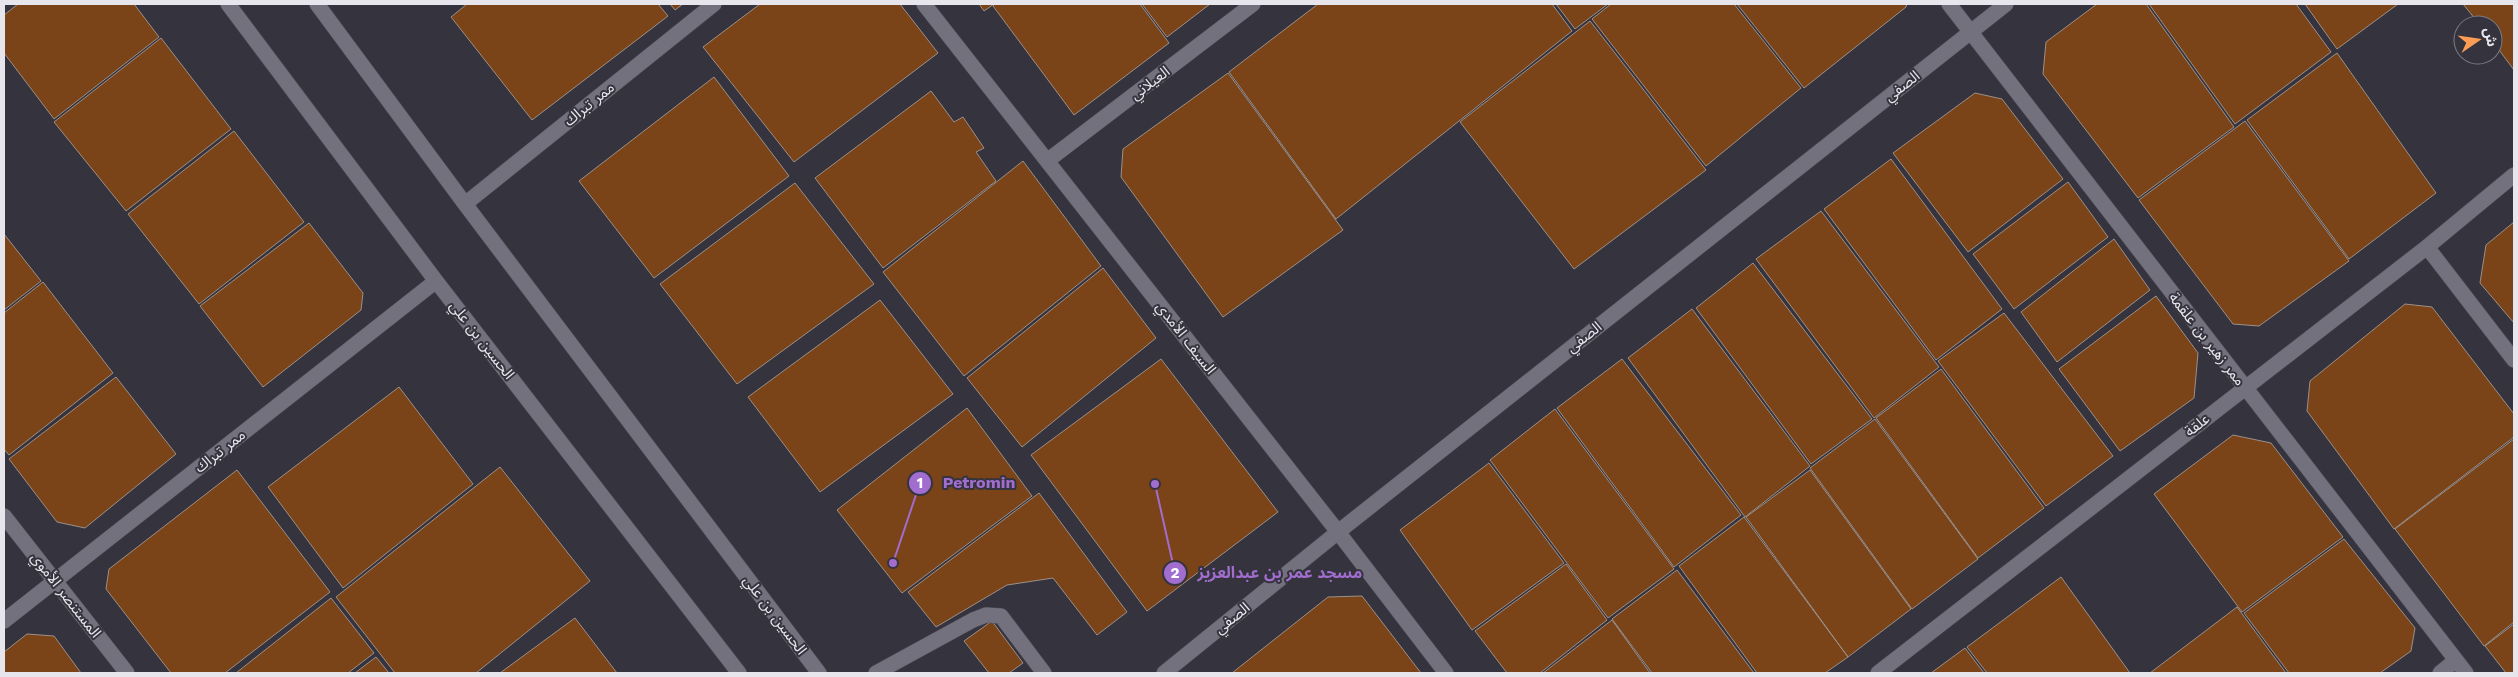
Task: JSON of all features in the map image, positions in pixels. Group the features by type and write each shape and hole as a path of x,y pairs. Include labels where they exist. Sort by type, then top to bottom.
{"street":[{"name":"الحسين بن علي","path":"228,4 436,281 739,673"},
{"name":"الحسين بن علي","path":"317,4 465,204 819,673"},
{"name":"ممر تبراك","path":"465,204 714,4"},
{"name":"السيف الأمدي","path":"924,4 1338,532 1446,673"},
{"name":"العيلاني","path":"1047,161 1253,4"},
{"name":"ممر زهير بن علقمة","path":"1949,4 2466,673"},
{"name":"الصفي","path":"1164,673 1338,532 2006,4"},
{"name":"علقة","path":"1878,673 2427,247 2514,175"},
{"path":"2427,247 2514,360"},
{"name":"ممر تبراك","path":"4,621 436,281"},
{"name":"المستنصر الأموي","path":"4,516 127,673"},
{"path":"876,673 973,620 986,615 1001,616 1044,673"},
{"path":"2440,673 2456,660"}],"building":[{"path":"18,4 134,4 159,37 54,119 4,53 4,15"},
{"path":"467,4 658,4 668,16 532,120 451,17"},
{"path":"670,4 683,4 675,10"},
{"path":"760,4 900,4 938,53 794,162 703,47"},
{"path":"979,4 994,4 984,11"},
{"path":"995,4 1140,4 1169,43 1074,115 993,6"},
{"path":"1142,4 1210,4 1167,37"},
{"path":"1318,4 1552,4 1572,31 1336,219 1229,72"},
{"path":"1556,4 1608,4 1575,29"},
{"path":"1611,4 1734,4 1801,88 1706,166 1592,19"},
{"path":"1737,4 1907,4 1906,7 1804,88"},
{"path":"2097,4 2146,4 2234,127 2138,198 2043,74 2046,42"},
{"path":"2149,4 2296,4 2331,52 2235,124"},
{"path":"2305,4 2398,4 2337,49"},
{"path":"2463,4 2514,4 2514,70 2503,55 2503,15 2472,15"},
{"path":"1590,21 1706,170 1574,269 1460,122"},
{"path":"161,38 231,129 126,211 54,122"},
{"path":"2337,53 2436,193 2349,259 2247,120"},
{"path":"1228,73 1343,230 1223,317 1121,177 1123,149"},
{"path":"714,77 789,176 654,278 579,181"},
{"path":"931,91 954,122 963,117 984,148 976,152 996,181 883,268 815,178"},
{"path":"1975,93 2002,99 2063,179 1968,252 1893,153"},
{"path":"2245,121 2349,261 2259,326 2233,324 2139,200"},
{"path":"234,131 304,222 199,304 128,214"},
{"path":"1891,159 2002,309 1936,360 1824,209"},
{"path":"1023,161 1101,266 964,376 883,272"},
{"path":"2068,182 2108,237 2014,309 1973,254"},
{"path":"795,183 874,284 737,384 660,284"},
{"path":"1821,211 1939,367 1874,418 1756,259"},
{"path":"2514,222 2514,323 2480,283 2486,245"},
{"path":"309,223 363,293 361,310 263,387 200,306"},
{"path":"4,234 41,281 4,310"},
{"path":"2114,239 2150,290 2057,362 2021,312"},
{"path":"1753,263 1872,419 1811,464 1696,308"},
{"path":"1103,268 1156,338 1022,447 967,378"},
{"path":"43,282 113,373 9,455 4,449 4,313"},
{"path":"2156,296 2198,353 2194,398 2120,451 2059,369"},
{"path":"880,300 953,394 820,492 748,397"},
{"path":"2405,304 2432,307 2514,414 2514,437 2394,529 2307,411 2310,381"},
{"path":"1692,309 1810,466 1745,517 1628,358"},
{"path":"2004,313 2113,456 2046,506 1938,361"},
{"path":"1161,359 1278,512 1147,611 1031,455"},
{"path":"1622,359 1741,515 1674,567 1557,408"},
{"path":"1941,369 2044,508 1978,558 1876,418"},
{"path":"116,377 176,454 85,528 57,522 9,459"},
{"path":"399,387 473,484 343,588 268,487"},
{"path":"967,408 1032,496 902,593 837,510"},
{"path":"1555,409 1674,569 1608,618 1490,460"},
{"path":"1875,419 1978,559 1912,609 1810,468"},
{"path":"2233,435 2271,443 2343,537 2242,612 2154,494"},
{"path":"2514,439 2514,622 2484,646 2395,529"},
{"path":"1489,463 1564,563 1472,630 1400,530"},
{"path":"500,467 590,581 476,673 395,673 336,597"},
{"path":"237,470 330,592 225,673 171,673 106,589 109,569"},
{"path":"1810,470 1911,609 1848,657 1746,517"},
{"path":"1039,493 1127,612 1097,635 1053,578 1007,585 936,627 908,592"},
{"path":"1744,517 1848,657 1825,673 1757,673 1679,566"},
{"path":"2344,539 2415,628 2411,651 2380,673 2289,673 2244,613"},
{"path":"1566,564 1607,620 1540,673 1507,673 1475,631"},
{"path":"1677,570 1754,673 1652,673 1612,619"},
{"path":"2061,577 2130,673 1987,673 1967,647"},
{"path":"1362,596 1421,673 1232,673 1328,597"},
{"path":"331,598 374,653 348,673 236,673"},
{"path":"2237,607 2286,673 2150,673"},
{"path":"575,618 617,673 500,673"},
{"path":"1612,620 1650,673 1543,673"},
{"path":"992,621 1023,663 1009,673 989,673 964,641"},
{"path":"2514,624 2514,673 2506,673 2485,646"},
{"path":"27,634 54,636 81,673 4,673 4,652"},
{"path":"1965,648 1984,673 1931,673"},
{"path":"376,657 389,673 355,673"}],"place":[{"name":"مسجد عمر بن عبدالعزيز","path":"1155,484"},
{"name":"Petromin","path":"893,563"}]}
